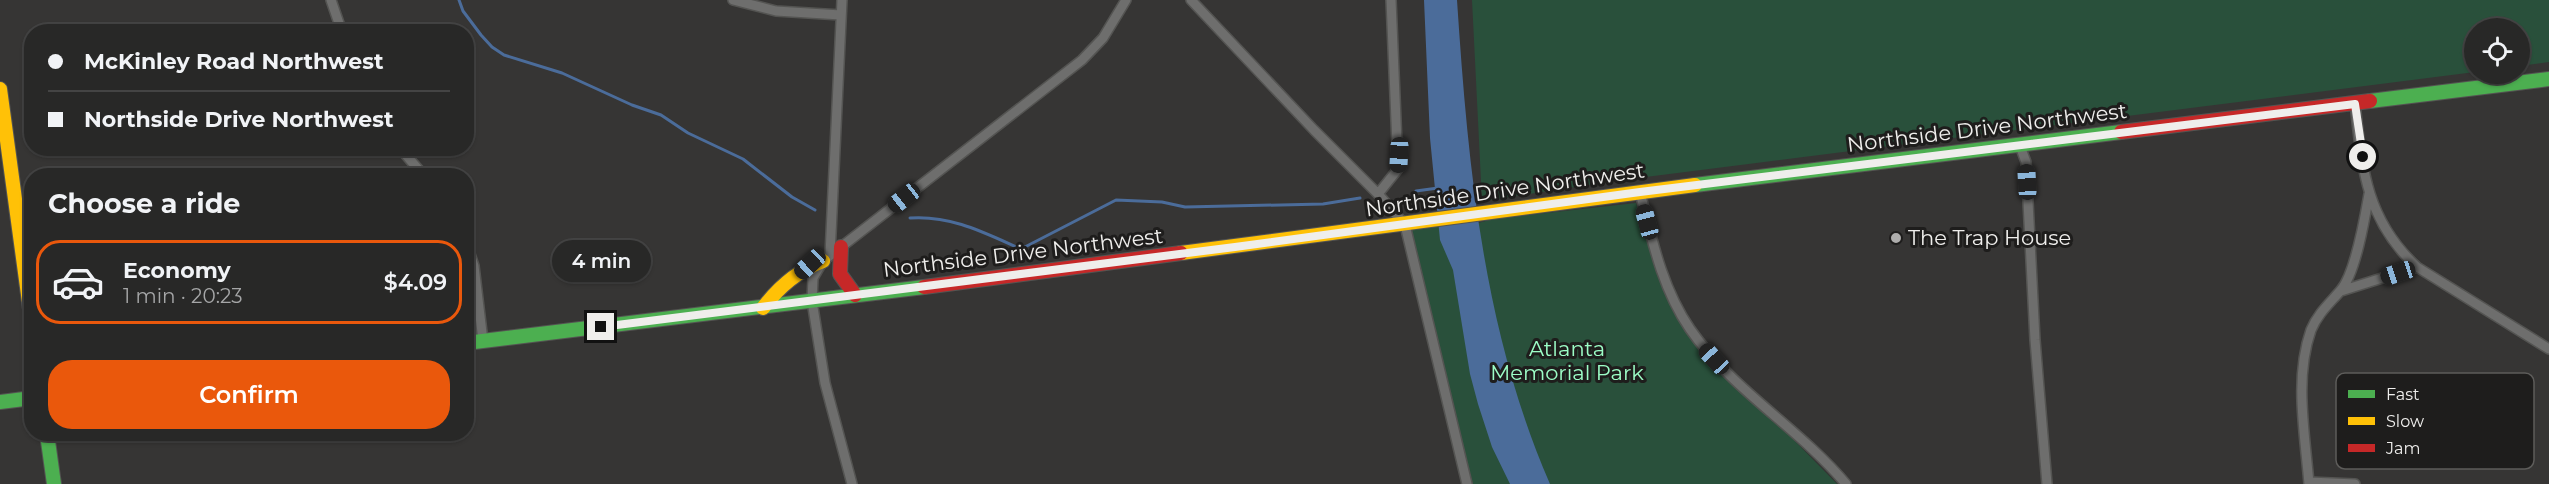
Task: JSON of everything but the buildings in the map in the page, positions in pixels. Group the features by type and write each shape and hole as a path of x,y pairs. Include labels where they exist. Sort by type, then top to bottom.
{"main road":[{"name":"Northside Drive Northwest","path":"474,342 812,302 1640,192 2549,79"},
{"path":"0,89 24,265"},
{"path":"764,308 771,297 810,264 831,255 842,280 855,295"},
{"path":"0,402 24,399"},
{"path":"48,441 54,484"}],"street":[{"path":"331,0 339,24"},
{"path":"733,0 776,11 841,15"},
{"path":"831,255 842,0"},
{"path":"852,484 825,382 812,302 813,278 831,255 1082,60 1103,38 1126,0"},
{"path":"1191,0 1378,194 1405,225 1467,484"},
{"path":"1378,194 1398,169 1391,0"},
{"path":"2355,104 2369,191 2386,233 2400,251 2417,267 2549,349"},
{"path":"2020,146 2026,162 2034,319 2048,484"},
{"path":"407,156 417,168"},
{"path":"2355,484 2309,483 2302,408 2307,346 2318,315 2341,291 2351,269 2365,218 2369,191"},
{"path":"1640,192 1660,269 1672,298 1690,328 1723,369 1846,484"},
{"path":"474,266 483,341"},
{"path":"2341,291 2417,267"}],"green space":[{"path":"1472,0 2549,0 2549,62 2530,65 2530,18 2464,18 2464,73 1614,181 1482,201"},
{"name":"Atlanta Memorial Park","path":"1636,203 1657,274 1693,337 1837,484 1473,484 1403,220 1471,225 1493,219"}],"water":[{"path":"1424,0 1457,0 1467,124 1482,246 1509,367 1527,426 1550,484 1510,484 1492,447 1470,374 1453,270 1440,240 1430,138"}],"waterway":[{"path":"459,0 463,11 473,24"},
{"path":"474,26 492,47 504,55 562,73 632,105 661,115 688,133 743,159 792,197 815,210"},
{"path":"1416,191 1438,188"},
{"path":"910,218 954,222 1021,249 1116,200 1162,202 1185,207 1323,204 1360,198"}],"traffic: fast":[{"path":"2370,101 2549,79"},
{"path":"1695,185 2121,132"},
{"path":"474,342 924,287"},
{"path":"0,402 24,399"},
{"path":"48,441 54,484"}],"traffic: slow":[{"path":"0,89 24,265"},
{"path":"1181,253 1695,185"},
{"path":"763,308 790,280 823,261"}],"traffic: jam":[{"path":"2121,132 2370,101"},
{"path":"841,247 840,274 855,295"},
{"path":"924,287 1181,253"}],"place":[{"name":"The Trap House","path":"1896,238"}],"route":[{"path":"601,327 758,309 1640,192 2355,104 2363,157"}]}
